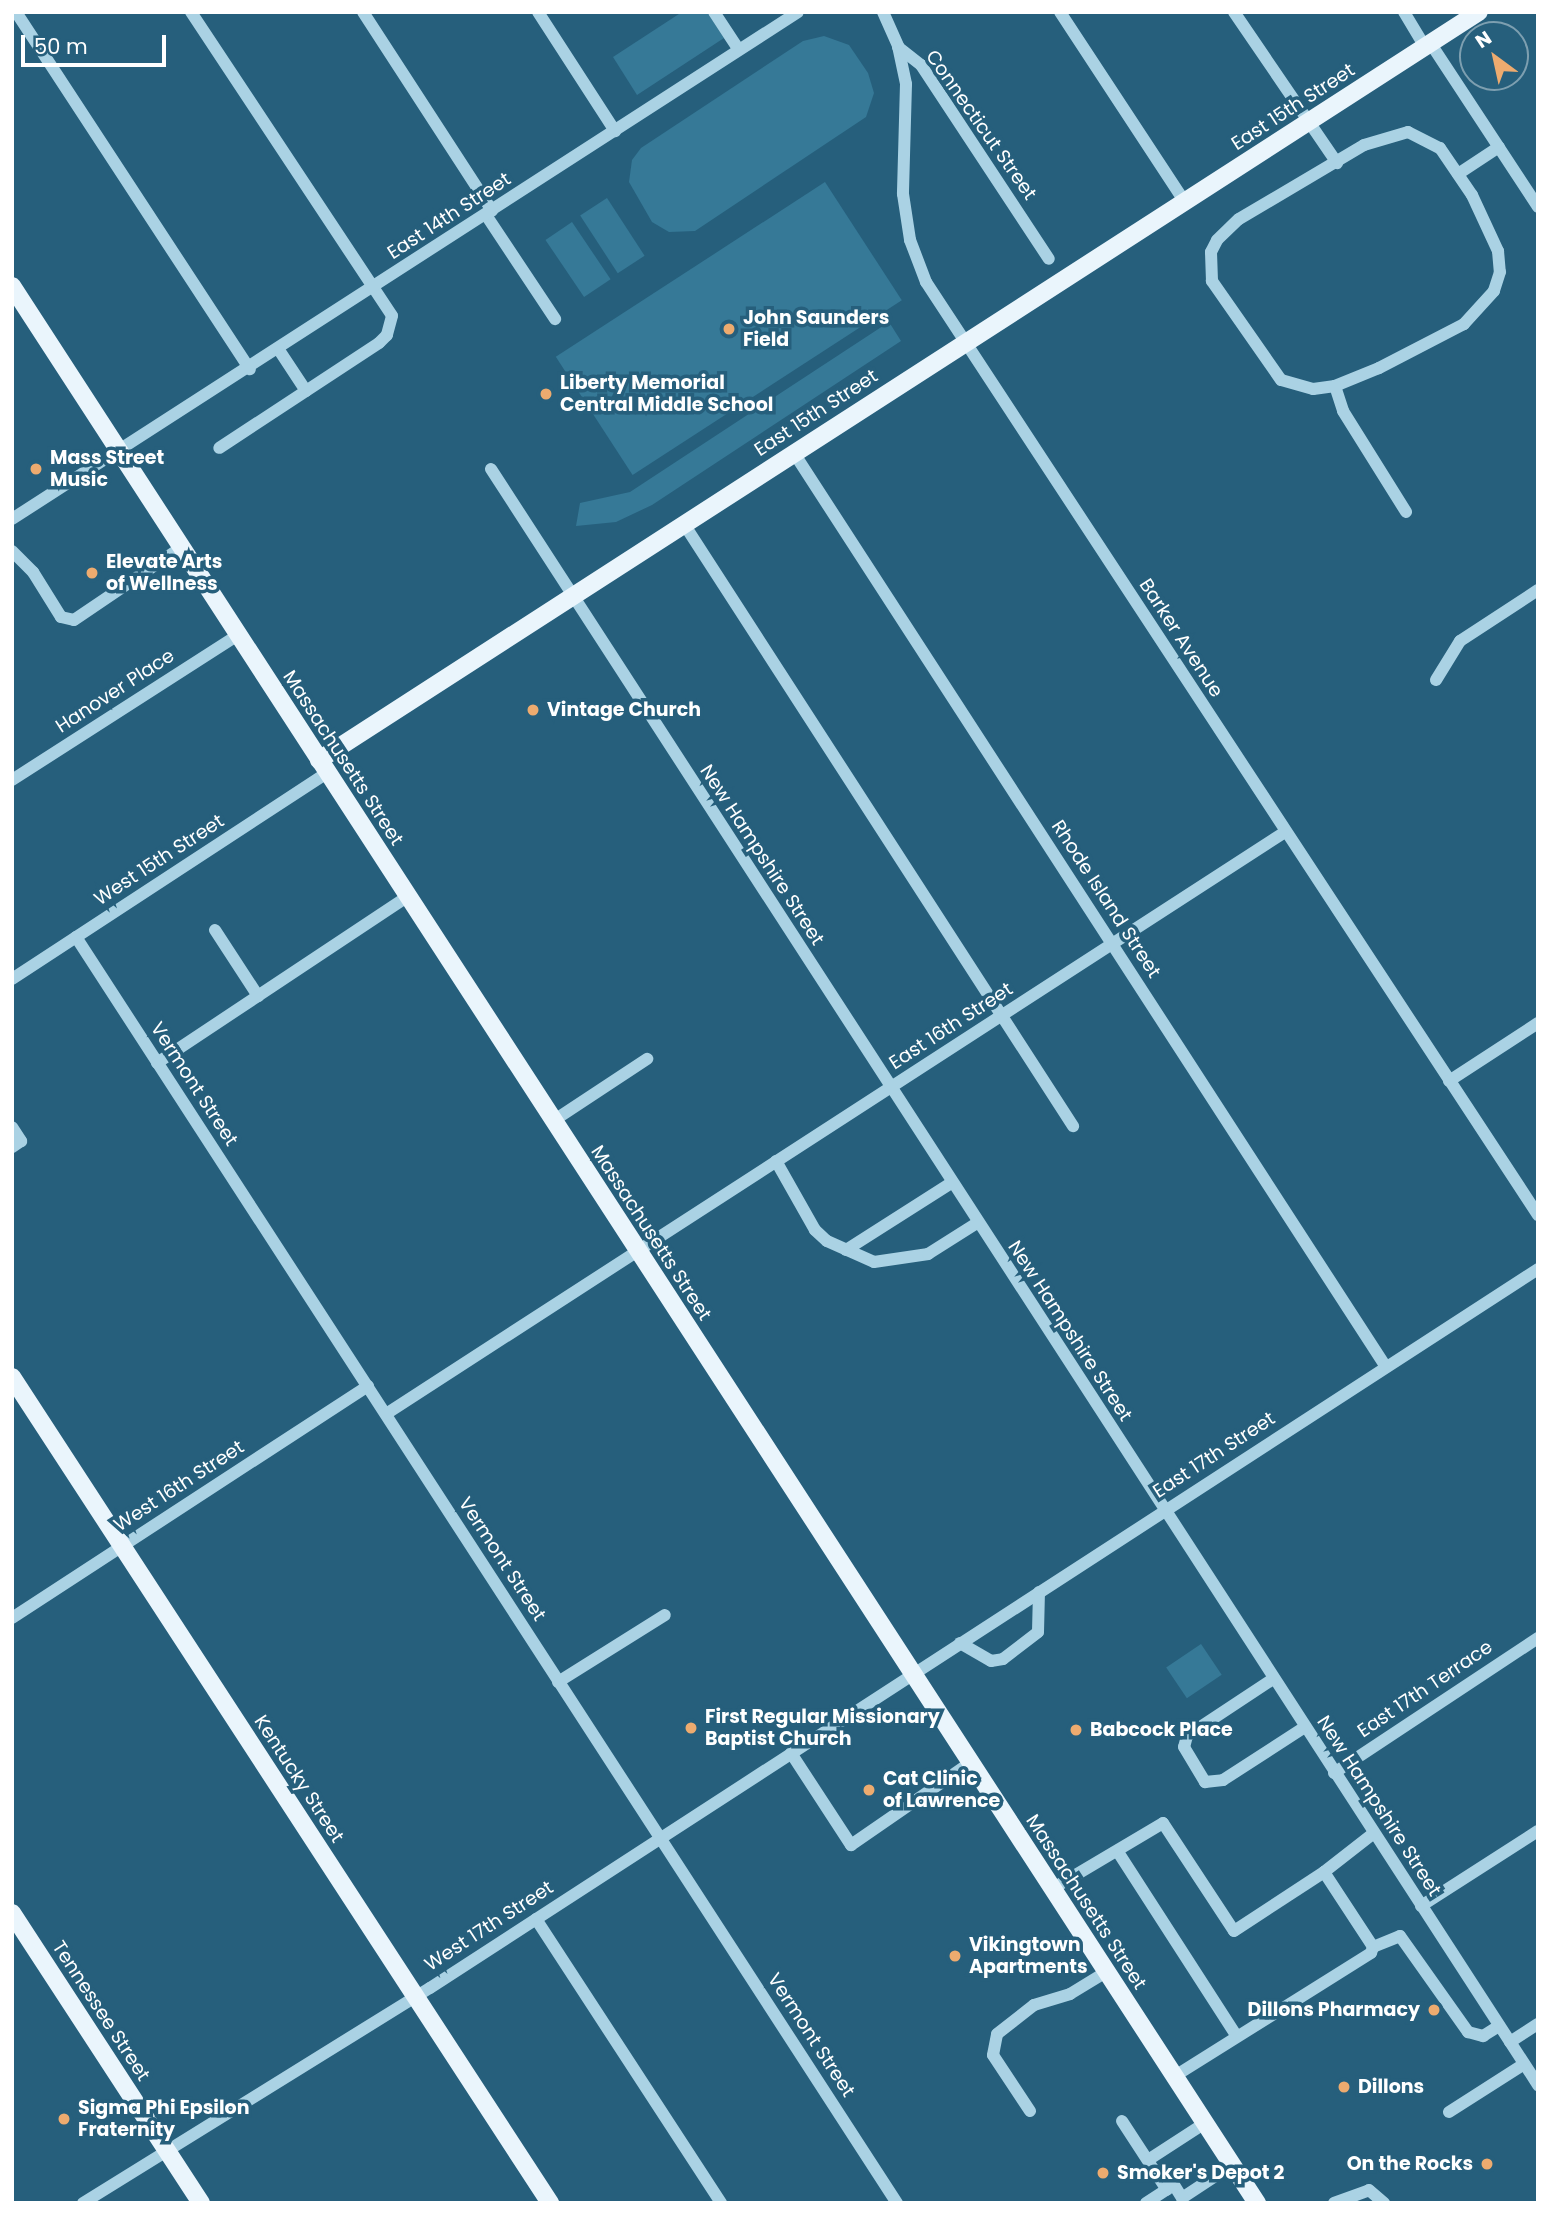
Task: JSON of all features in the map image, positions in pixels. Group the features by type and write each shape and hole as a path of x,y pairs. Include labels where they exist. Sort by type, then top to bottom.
{"main road":[{"name":"East 15th Street","path":"323,767 571,597 1479,12"},
{"name":"Massachusetts Street","path":"12,286 1257,2203"},
{"name":"Kentucky Street","path":"12,1377 550,2203"},
{"name":"Tennessee Street","path":"12,1913 201,2203"}],"street":[{"path":"16,12 250,369"},
{"path":"191,12 371,290 392,316 387,335 379,343 219,448"},
{"path":"363,12 555,319"},
{"path":"538,12 615,131"},
{"path":"714,12 739,50"},
{"name":"East 14th Street","path":"12,519 250,369 798,12"},
{"name":"Connecticut Street","path":"883,12 898,46 920,65 1049,259"},
{"path":"1060,12 1184,201"},
{"path":"1234,12 1306,123 1337,163"},
{"path":"1404,12 1538,207"},
{"name":"Barker Avenue","path":"898,46 908,110 903,194 910,240 926,282 963,343 1538,1215"},
{"path":"1409,132 1440,148 1458,174 1498,251 1500,272 1494,291 1464,324 1335,386 1295,386 1270,370 1222,299 1210,266 1211,252 1227,228 1364,145 1409,132"},
{"path":"1458,174 1499,147"},
{"path":"279,350 306,391"},
{"path":"1335,386 1343,411 1406,512"},
{"name":"Rhode Island Street","path":"794,453 1386,1367"},
{"name":"New Hampshire Street","path":"491,469 571,597 1538,2085"},
{"path":"684,524 1073,1126"},
{"path":"12,551 33,572 61,617 74,620 182,547"},
{"path":"1436,680 1460,640 1538,590"},
{"name":"Hanover Place","path":"12,780 238,635"},
{"name":"West 15th Street","path":"12,979 323,767"},
{"name":"East 16th Street","path":"637,1251 1285,832"},
{"path":"157,1063 407,897"},
{"path":"215,930 258,996"},
{"name":"Vermont Street","path":"76,937 897,2203"},
{"path":"1449,1081 1538,1023"},
{"path":"553,1121 647,1059"},
{"path":"12,1127 21,1141 12,1147"},
{"path":"776,1161 815,1230 846,1251 874,1262 900,1261 928,1254 977,1223"},
{"path":"846,1251 951,1183"},
{"path":"386,1414 637,1251"},
{"name":"East 17th Street","path":"912,1674 1538,1269"},
{"name":"West 16th Street","path":"12,1618 368,1386"},
{"path":"960,1643 991,1661 1003,1659 1038,1632 1039,1592"},
{"path":"558,1682 665,1615"},
{"name":"East 17th Terrace","path":"1335,1773 1538,1638"},
{"name":"West 17th Street","path":"83,2203 536,1919 912,1674"},
{"path":"1273,1679 1187,1736 1184,1747 1205,1782 1223,1780 1305,1727"},
{"path":"791,1753 851,1845 970,1763"},
{"path":"1052,1889 1163,1823 1234,1931 1324,1872 1374,1833"},
{"path":"1421,1906 1538,1831"},
{"path":"1118,1852 1236,2035"},
{"path":"1324,1872 1373,1947"},
{"path":"536,1919 721,2203"},
{"path":"1175,2076 1236,2035 1261,2026 1366,1958 1373,1947 1401,1936 1468,2032 1483,2036 1499,2026"},
{"path":"1030,2111 993,2055 997,2034 1034,2006 1070,1994 1106,1972"},
{"path":"1510,2042 1538,2024"},
{"path":"1449,2112 1524,2064"},
{"path":"1122,2122 1167,2190"},
{"path":"1148,2160 1205,2123"},
{"path":"1146,2203 1174,2185 1182,2198 1232,2165"},
{"path":"1336,2202 1369,2190 1384,2203"}],"shaded area":[{"path":"682,12 707,12 724,38 637,95 613,57"},
{"path":"824,36 849,45 868,73 874,93 866,117 695,231 669,232 652,222 629,182 632,160 641,148 803,41"},
{"name":"John Saunders Field","path":"825,182 902,300 633,475 556,357"},
{"path":"607,198 645,256 618,273 580,215"},
{"path":"572,222 611,279 584,297 545,240"},
{"path":"889,322 901,341 652,505 616,522 576,526 580,503 630,492"},
{"path":"1201,1644 1222,1675 1187,1698 1166,1667"}],"place":[{"name":"John Saunders Field","path":"729,329"},
{"name":"Liberty Memorial Central Middle School","path":"546,394"},
{"name":"Mass Street Music","path":"36,469"},
{"name":"Elevate Arts of Wellness","path":"92,573"},
{"name":"Vintage Church","path":"533,710"},
{"name":"First Regular Missionary Baptist Church","path":"691,1728"},
{"name":"Babcock Place","path":"1076,1730"},
{"name":"Cat Clinic of Lawrence","path":"869,1790"},
{"name":"Vikingtown Apartments","path":"955,1956"},
{"name":"Dillons Pharmacy","path":"1434,2010"},
{"name":"Dillons","path":"1344,2087"},
{"name":"Sigma Phi Epsilon Fraternity","path":"64,2119"},
{"name":"On the Rocks","path":"1487,2164"},
{"name":"Smoker's Depot 2","path":"1103,2173"}]}
